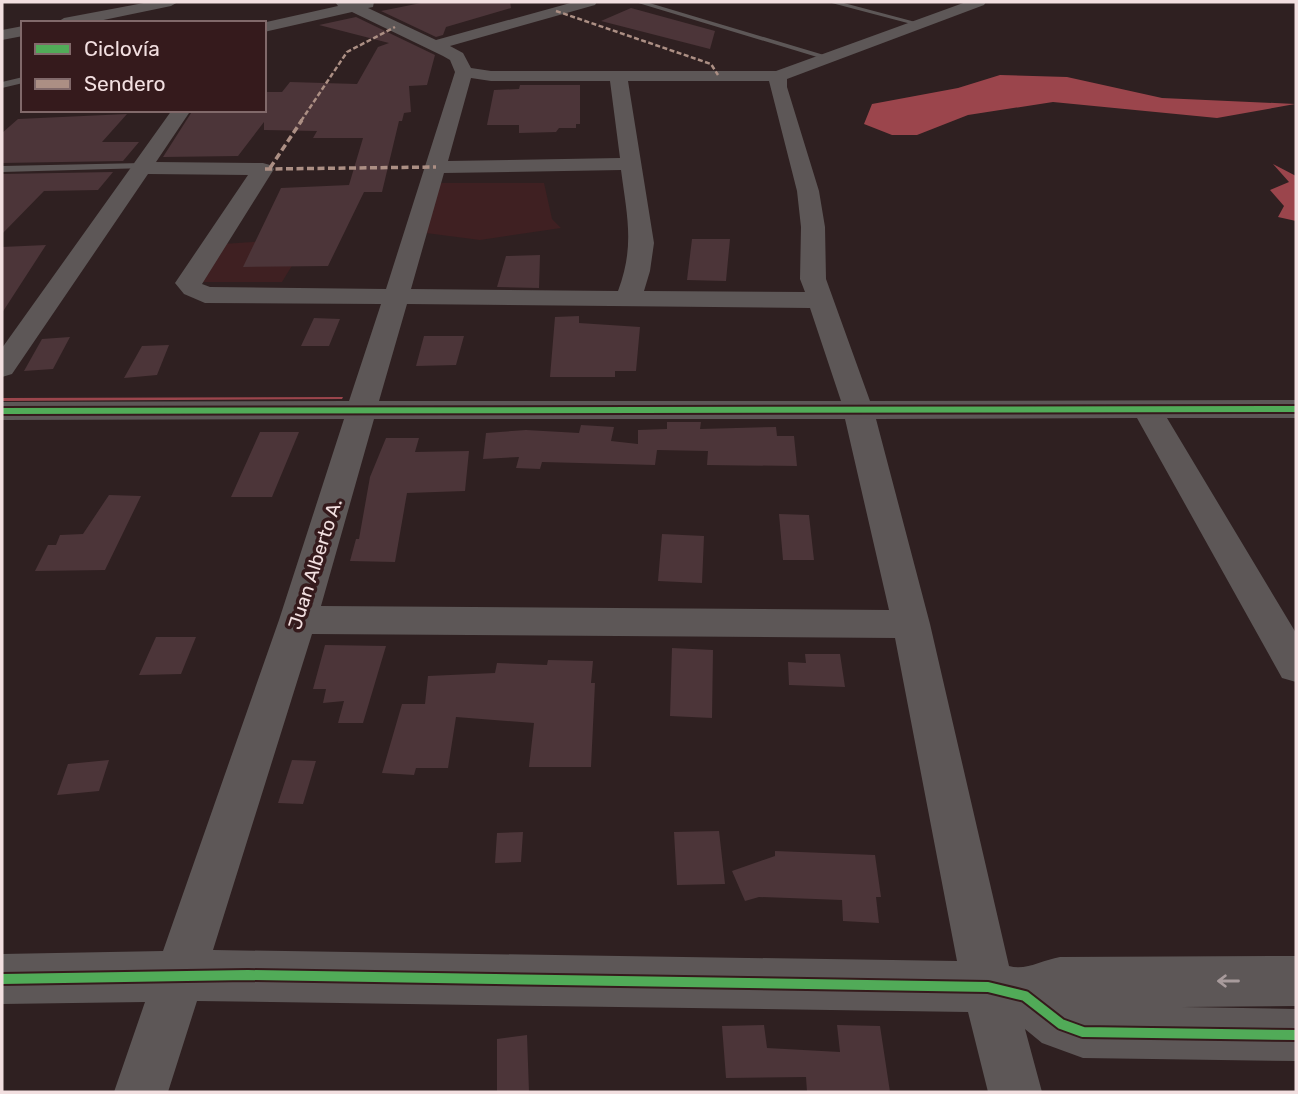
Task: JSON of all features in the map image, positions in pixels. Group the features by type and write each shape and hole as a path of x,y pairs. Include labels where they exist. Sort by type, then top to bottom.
{"street":[{"path":"74,21 171,2"},
{"path":"266,26 348,5 379,2"},
{"path":"435,45 590,2"},
{"path":"348,5 457,57 464,72 491,76 778,76 979,2"},
{"path":"2,35 21,31"},
{"name":"Juan Alberto A.","path":"141,1092 298,620 464,72"},
{"path":"618,75 642,243 638,271 628,299"},
{"path":"778,76 778,87 808,191 814,227 813,279 818,300 858,408 911,624 1007,991 1015,1092"},
{"path":"2,368 181,112"},
{"path":"436,167 629,164"},
{"path":"143,167 263,169 188,283 205,295 818,300"},
{"path":"1147,409 1296,667"},
{"path":"2,411 1296,409"},
{"path":"298,620 911,624"},
{"path":"2,979 248,975 1007,991 1060,982 1296,981"},
{"path":"1007,991 1061,1024 1083,1032 1296,1035"}],"lane":[{"path":"639,2 830,58"},
{"path":"832,2 919,24"},
{"path":"2,85 21,80"},
{"path":"2,169 143,167"}],"shaded area":[{"path":"1000,75 1067,77 1162,98 1295,104 1217,118 1053,102 968,115 917,135 892,135 864,124 872,104 958,88"},
{"path":"1273,164 1296,176 1296,221 1278,217 1284,206 1270,190 1289,182"},
{"path":"439,183 544,183 552,219 561,228 480,240 418,232"},
{"path":"266,241 304,246 282,282 199,282 223,244"},
{"path":"343,397 342,399 2,401 2,398"}],"building":[{"path":"426,2 510,2 511,8 446,27 443,35 436,37 381,11"},
{"path":"631,8 715,31 710,49 601,21"},
{"path":"356,17 435,55 427,85 409,86 411,112 404,113 402,121 399,121 382,192 364,192 328,266 243,267 281,188 349,185 363,138 313,138 317,131 264,130 264,122 238,156 163,157 192,112 266,112 266,92 282,92 290,82 357,84 378,47 389,43 319,25"},
{"path":"520,85 580,85 580,124 576,124 576,128 559,128 556,132 519,133 519,125 487,125 494,90 519,89"},
{"path":"127,114 102,142 139,142 123,161 2,163 2,133 18,119"},
{"path":"113,172 98,190 44,191 2,234 2,174"},
{"path":"692,239 730,239 726,281 687,280"},
{"path":"46,245 2,313 2,247"},
{"path":"540,255 539,288 497,287 506,256"},
{"path":"579,316 579,323 640,327 636,371 615,371 615,377 550,377 555,317"},
{"path":"314,318 340,319 329,346 301,346"},
{"path":"424,336 464,336 456,365 416,366"},
{"path":"70,337 53,369 24,371 42,339"},
{"path":"169,345 157,375 124,378 142,346"},
{"path":"667,422 701,422 700,429 776,427 777,436 794,436 797,466 707,465 708,451 657,450 655,465 542,462 540,469 516,468 519,457 483,459 486,433 526,430 579,433 581,425 614,427 611,441 638,444 638,430 667,429"},
{"path":"260,432 299,432 272,497 231,497"},
{"path":"386,438 419,438 415,452 469,451 465,491 407,493 395,562 350,561 356,539 359,539 370,477"},
{"path":"109,495 141,496 105,570 35,571 48,545 56,545 60,535 83,534"},
{"path":"779,514 809,515 814,560 783,560"},
{"path":"662,534 704,536 702,583 658,581"},
{"path":"156,637 196,637 181,674 139,675"},
{"path":"325,645 386,646 363,723 338,723 344,701 323,703 326,689 313,689"},
{"path":"672,648 713,650 712,718 670,716"},
{"path":"805,654 840,654 845,687 789,685 788,662 806,663"},
{"path":"548,660 593,661 591,683 595,683 591,767 529,767 534,723 456,717 448,768 416,768 414,775 382,773 402,704 425,704 428,676 495,673 497,663 547,665"},
{"path":"109,760 99,791 57,795 68,764"},
{"path":"292,760 316,761 303,804 278,803"},
{"path":"719,831 725,884 677,885 674,832"},
{"path":"523,832 521,862 495,863 497,833"},
{"path":"775,851 875,855 881,897 876,897 879,923 843,921 842,900 759,897 745,901 732,871 775,856"},
{"path":"764,1025 767,1048 840,1052 837,1025 880,1026 890,1092 807,1092 806,1077 726,1078 722,1026"},
{"path":"527,1035 529,1092 497,1092 497,1039"}],"marked path":[{"path":"556,11 711,64 718,75"},
{"path":"270,168 347,52 395,27"},
{"path":"265,169 436,167"}],"cycle path":[{"path":"2,411 1296,409"},
{"path":"2,979 248,975 988,987 1025,996 1061,1024 1083,1032 1296,1035"}]}
